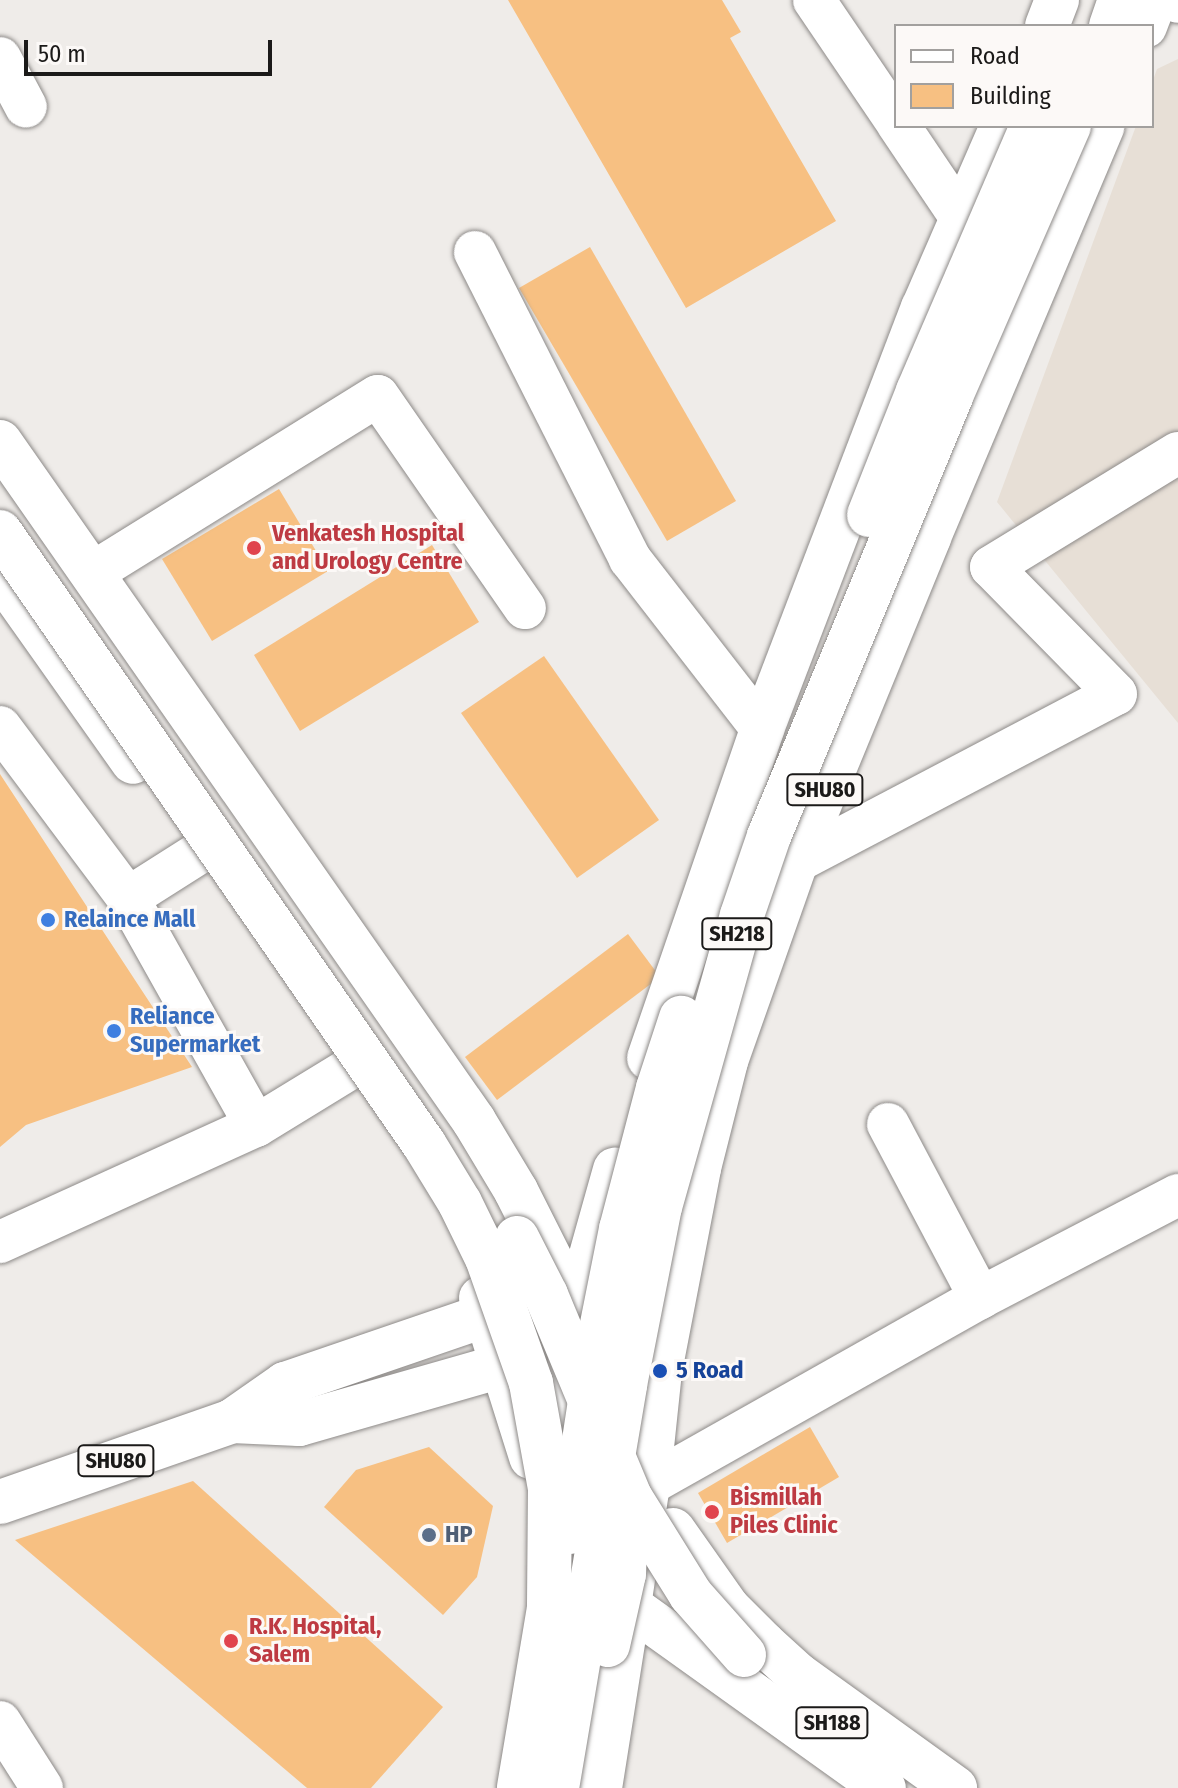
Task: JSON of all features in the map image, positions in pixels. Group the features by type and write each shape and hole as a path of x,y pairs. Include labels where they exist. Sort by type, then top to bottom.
{"main road":[{"path":"1048,24 1057,0"},
{"path":"1076,24 1084,0"},
{"path":"1112,24 1120,0"},
{"path":"1146,24 1155,0"},
{"name":"SHU80","path":"575,1312 640,1086 762,729 923,308 1001,128"},
{"name":"SH218","path":"533,1788 601,1329 621,1229 658,1088 751,818 918,391 1031,128"},
{"name":"SH218","path":"557,1788 657,1222 691,1089 742,915 769,836 938,425 1068,128"},
{"name":"SHU80","path":"648,1485 660,1371 699,1168 726,1061 796,862 1102,128"},
{"path":"0,442 474,1121 516,1191 575,1312 648,1485 691,1557 728,1608 797,1674 955,1788"},
{"path":"0,479 482,1172 546,1295 602,1433 626,1522 624,1574 584,1788"},
{"path":"0,532 381,1080 460,1203 487,1258 531,1383 550,1489 549,1608 519,1788"},
{"path":"0,574 199,853 436,1198 475,1278 553,1521 631,1607 884,1788"},
{"path":"505,1788 533,1602 553,1521 575,1312"},
{"path":"232,1421 285,1384 486,1315"},
{"path":"232,1421 299,1424 501,1366"},
{"name":"SHU80","path":"0,1502 232,1421"},
{"name":"SH188","path":"602,1433 656,1543 717,1629 744,1655 922,1788"},
{"path":"600,1788 648,1485"}],"street":[{"path":"814,0 894,118"},
{"path":"0,58 26,107"},
{"path":"901,128 961,218"},
{"path":"475,252 630,559 762,729"},
{"path":"92,573 378,396 525,608"},
{"path":"796,862 1116,694 991,567 1178,453"},
{"path":"0,727 128,898 256,1126"},
{"path":"128,898 199,853"},
{"path":"0,1242 256,1126 349,1069"},
{"path":"888,1124 980,1298"},
{"path":"648,1485 980,1298 1178,1195"},
{"path":"0,1722 42,1788"}],"shaded area":[{"path":"1178,59 1178,723 997,502 1135,128 1154,128 1154,77 1157,69"}],"building":[{"path":"508,0 722,0 741,32 730,38 836,221 686,308"},
{"path":"590,247 736,501 667,541 519,288"},
{"path":"279,489 328,571 212,641 162,559"},
{"path":"432,545 479,622 300,731 254,655"},
{"path":"544,656 659,820 577,878 461,713"},
{"name":"Relaince Mall","path":"0,774 192,1067 26,1125 0,1147"},
{"path":"628,934 660,977 497,1100 465,1057"},
{"path":"810,1427 839,1477 727,1543 698,1493"},
{"path":"429,1447 493,1506 477,1577 443,1615 324,1507 356,1470"},
{"path":"193,1481 443,1707 371,1788 307,1788 15,1540"}],"place":[{"name":"Venkatesh Hospital and Urology Centre","path":"254,548"},
{"name":"Relaince Mall","path":"48,920"},
{"name":"Reliance Supermarket","path":"114,1031"},
{"name":"5 Road","path":"660,1371"},
{"name":"Bismillah Piles Clinic","path":"712,1512"},
{"name":"HP","path":"429,1535"},
{"name":"R.K. Hospital, Salem","path":"231,1641"}]}
